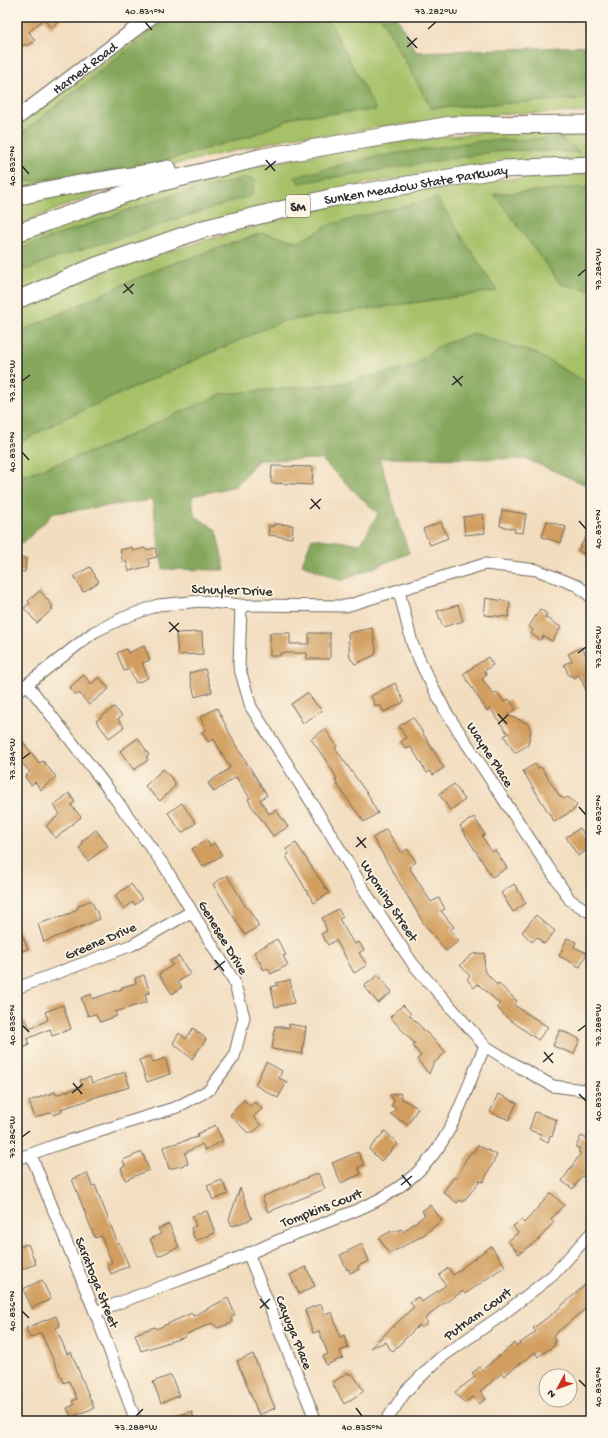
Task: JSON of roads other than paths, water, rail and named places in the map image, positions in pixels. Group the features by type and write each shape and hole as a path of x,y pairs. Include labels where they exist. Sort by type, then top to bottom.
{"highway":[{"path":"17,233 147,186 263,157 450,125 591,124"},
{"path":"17,197 55,188 112,180 203,162 232,165"},
{"name":"Sunken Meadow State Parkway","path":"17,300 96,266 203,230 330,198 502,169 591,165"}],"main road":[{"name":"Harned Road","path":"17,118 151,17"}],"street":[{"name":"Schuyler Drive","path":"17,692 94,632 123,618 158,605 201,601 241,605 346,606 399,591 434,578 485,564 537,570 578,586 591,597"},
{"name":"Wayne Place","path":"399,591 412,644 446,712 570,900 591,913"},
{"name":"Wyoming Street","path":"241,605 239,666 251,707 315,808 371,902 413,964 485,1046 553,1086 591,1091"},
{"name":"Genesee Drive","path":"17,1159 56,1145 177,1107 209,1090 234,1057 244,1017 234,981 165,867 106,786 27,684"},
{"name":"Greene Drive","path":"17,988 132,945 191,912"},
{"name":"Tompkins Court","path":"95,1312 284,1238 322,1225 381,1200 409,1180 433,1155 452,1122 485,1046"},
{"name":"Saratoga Street","path":"31,1155 95,1312 136,1421"},
{"name":"Putnam Court","path":"386,1421 406,1391 440,1358 502,1315 553,1275 591,1233"},
{"name":"Cayuga Place","path":"248,1253 316,1421"}]}
